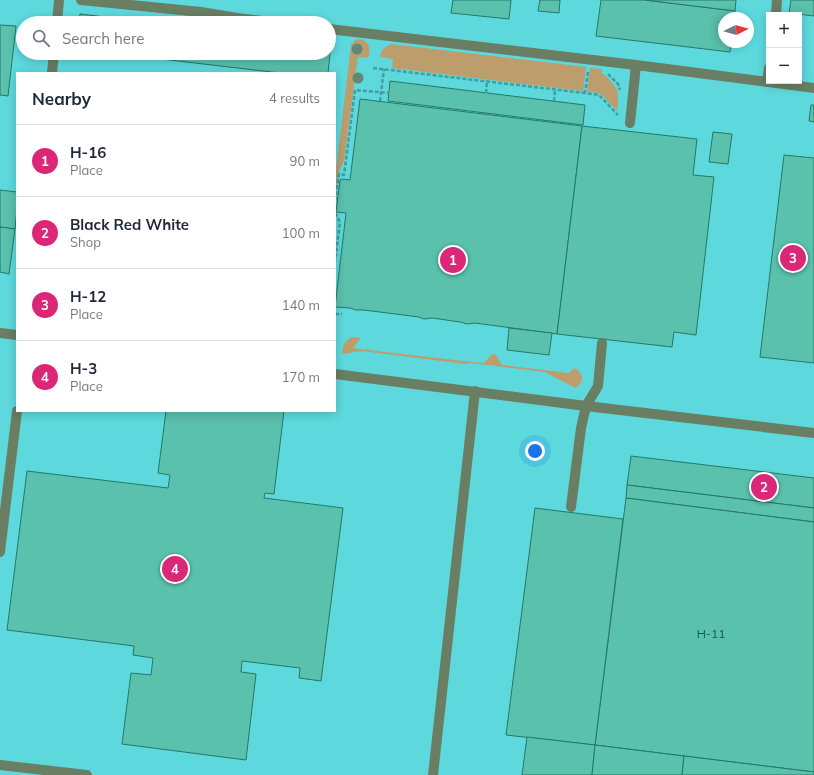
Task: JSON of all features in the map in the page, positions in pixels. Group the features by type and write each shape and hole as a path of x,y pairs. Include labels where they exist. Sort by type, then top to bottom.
{"lane":[{"path":"57,16 59,0"},
{"path":"81,0 201,12 225,16"},
{"path":"776,12 778,0"},
{"path":"336,30 605,61 766,82"},
{"path":"52,72 53,60"},
{"path":"630,123 636,65"},
{"path":"783,84 814,88"},
{"path":"0,333 16,335"},
{"path":"571,507 581,428 586,406 598,386 602,343"},
{"path":"336,374 814,433"},
{"path":"433,775 475,391"},
{"path":"0,548 17,412"},
{"path":"0,765 87,775"}],"path":[{"path":"585,93 589,60"},
{"path":"605,61 604,72 618,84 621,92"},
{"path":"373,68 585,93 599,96 619,116 620,110"},
{"path":"380,101 384,69"},
{"path":"486,93 487,81"},
{"path":"336,194 339,174 344,175 355,90 389,93"},
{"path":"554,101 555,90"},
{"path":"336,215 340,222 336,253"},
{"path":"336,314 342,314"}],"shaded area":[{"path":"0,0 814,0 814,775 0,775"},
{"path":"360,39 366,42 369,46 369,52 368,58 358,57 344,161 338,173 336,188 336,171 351,45 355,40"},
{"path":"391,44 586,67 583,91 392,68 393,59 380,57 383,49"},
{"path":"590,68 602,69 602,73 617,89 617,111 601,94 587,91"},
{"path":"352,337 361,338 353,348 366,350 369,349 484,363 493,354 496,355 502,365 569,373 574,368 580,372 582,381 575,388 545,372 362,351 342,354 344,344"}],"building":[{"path":"453,0 511,0 509,19 451,13"},
{"path":"540,0 560,0 559,13 538,11"},
{"path":"601,0 645,0 735,11 718,12 718,48 730,48 730,52 596,36"},
{"path":"645,0 736,0 735,11"},
{"path":"791,0 814,0 814,16 802,15 802,12 789,12"},
{"path":"80,14 97,16 80,16"},
{"path":"0,25 16,26 8,96 0,95"},
{"path":"170,60 329,60 328,72 272,72"},
{"path":"390,81 585,105 583,125 388,101"},
{"path":"360,99 582,126 557,334 336,307 346,213 336,212 340,180 350,180"},
{"path":"811,105 814,105 814,122 809,121"},
{"path":"582,126 697,139 693,175 714,177 696,335 674,332 672,347 557,334"},
{"path":"713,132 732,134 728,164 709,162"},
{"path":"784,155 814,158 814,363 760,357"},
{"path":"0,190 16,192 15,229 0,227"},
{"path":"0,227 15,229 9,274 0,272"},
{"path":"509,328 552,333 549,355 507,350"},
{"path":"166,412 284,412 274,494 265,493 264,498 343,508 321,681 299,678 300,668 242,661 241,672 256,674 246,760 122,744 131,673 151,675 153,658 133,655 134,646 7,630 27,471 168,488 170,475 158,473"},
{"path":"631,456 814,478 814,508 627,485"},
{"path":"627,485 814,508 814,522 626,498"},
{"path":"626,498 814,522 814,772 595,745"},
{"path":"535,508 623,519 595,745 506,735"},
{"path":"527,737 595,745 592,775 522,775"},
{"path":"595,745 684,756 682,775 592,775"},
{"path":"684,756 814,772 814,775 682,775"}],"place":[{"name":"H-12","path":"793,258"},
{"name":"H-16","path":"453,260"},
{"name":"Black Red White","path":"764,487"},
{"name":"H-3","path":"175,569"}]}
